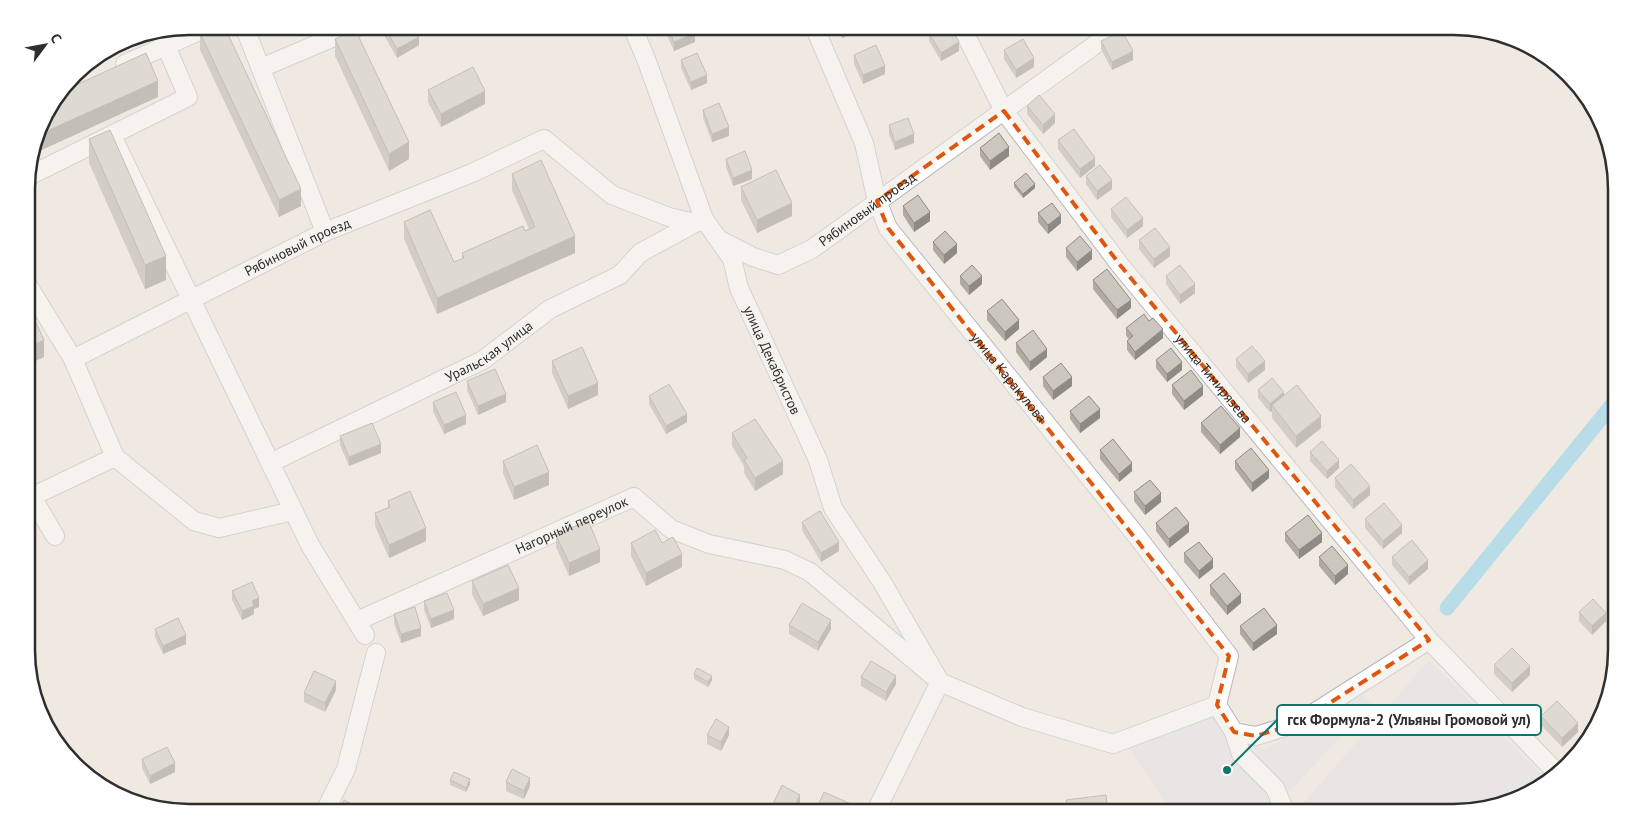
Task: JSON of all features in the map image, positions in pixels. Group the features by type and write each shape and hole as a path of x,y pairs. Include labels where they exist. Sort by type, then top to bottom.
{"street":[{"path":"248,35 325,232"},
{"path":"261,68 339,35"},
{"name":"улица Декабристов","path":"636,35 646,59 699,221 719,239 732,259 739,288 818,460 833,508 882,582 940,682"},
{"name":"улица Каракулова","path":"818,35 864,144 877,201 888,228 1132,530 1229,656 1218,705"},
{"name":"улица Тимирязева","path":"966,35 1004,111 1120,265 1429,640 1553,769"},
{"name":"Рябиновый проезд","path":"719,239 753,257 778,265 812,249 1109,35"},
{"path":"113,70 163,39 176,36"},
{"path":"36,173 188,97 163,39"},
{"path":"35,297 73,359 115,457 194,521 219,528 294,511 112,136"},
{"name":"Рябиновый проезд","path":"73,359 325,232 472,173 544,140 612,195 669,217 699,221"},
{"name":"Уральская улица","path":"270,463 483,360 550,309 620,275 640,253 699,221"},
{"path":"35,495 115,457"},
{"name":"Нагорный переулок","path":"294,511 310,545 361,628 634,497 671,529 709,544 785,560 810,572 940,682"},
{"path":"35,507 55,536"},
{"path":"1234,732 1256,736 1298,723 1429,640"},
{"path":"329,804 346,770 376,653"},
{"path":"879,804 940,682 1022,717 1113,744 1218,705 1234,732 1242,754 1275,788 1282,804"}],"highlighted area":[{"path":"1004,111 1120,265 1429,640 1298,723 1256,736 1234,732 1217,705 1229,656 888,228 877,201"}],"shaded area":[{"path":"1429,660 1543,776 1504,796 1464,804 1302,804"},
{"path":"1358,690 1372,703 1292,789 1274,804 1167,804 1127,745 1207,714 1265,750"}],"building":[{"path":"201,35 228,35 301,189 279,200"},
{"path":"343,35 358,35 409,142 389,154 335,39"},
{"path":"389,35 418,35 419,37 397,49"},
{"path":"671,35 690,35 674,42"},
{"path":"930,35 955,35 959,42 941,53"},
{"path":"1114,35 1124,35 1133,51 1112,62 1101,41"},
{"path":"1023,39 1034,58 1016,70 1004,50"},
{"path":"876,45 885,66 863,75 854,55"},
{"path":"146,53 158,81 47,131 61,103 74,86"},
{"path":"697,53 707,75 691,82 681,60"},
{"path":"473,67 485,91 441,114 428,90"},
{"path":"1039,95 1055,114 1043,125 1027,106"},
{"path":"719,103 729,127 712,134 703,110"},
{"path":"908,118 914,134 895,142 889,125"},
{"path":"1074,129 1095,158 1080,169 1058,140"},
{"path":"110,130 166,256 145,265 89,139"},
{"path":"999,133 1009,147 990,161 980,148"},
{"path":"745,151 752,170 733,178 726,159"},
{"path":"541,160 575,236 437,298 404,222 430,210 454,262 464,258 462,253 523,226 525,231 535,227 512,174"},
{"path":"1100,165 1112,180 1097,191 1086,176"},
{"path":"776,170 792,203 757,220 741,187"},
{"path":"1026,173 1035,184 1023,194 1014,183"},
{"path":"918,195 930,212 914,223 903,206"},
{"path":"1126,197 1143,218 1127,230 1111,209"},
{"path":"1052,203 1061,215 1048,225 1038,213"},
{"path":"1155,228 1170,247 1154,259 1139,240"},
{"path":"945,231 957,244 944,255 933,242"},
{"path":"1080,236 1092,250 1077,262 1066,248"},
{"path":"972,265 982,276 969,286 960,276"},
{"path":"1180,265 1195,284 1180,295 1166,276"},
{"path":"1107,269 1131,300 1117,310 1093,280"},
{"path":"1002,299 1019,320 1005,332 987,311"},
{"path":"1144,314 1149,321 1153,318 1163,329 1135,352 1127,341 1133,336 1126,328"},
{"path":"35,320 44,340 35,344"},
{"path":"1033,330 1047,349 1030,362 1016,343"},
{"path":"1252,346 1265,361 1248,374 1236,359"},
{"path":"582,347 598,383 568,396 552,361"},
{"path":"1171,348 1182,362 1167,374 1156,360"},
{"path":"1061,363 1072,377 1053,391 1043,377"},
{"path":"495,369 506,394 478,406 467,381"},
{"path":"1191,370 1203,386 1184,401 1172,385"},
{"path":"1272,378 1284,392 1270,404 1258,390"},
{"path":"669,384 687,414 666,426 649,396"},
{"path":"1297,385 1321,416 1296,436 1272,405"},
{"path":"456,392 466,415 444,425 433,402"},
{"path":"1089,396 1100,409 1080,424 1070,411"},
{"path":"1221,406 1240,428 1220,445 1201,423"},
{"path":"755,419 783,461 755,478 744,460 747,458 732,433"},
{"path":"372,423 381,444 349,457 340,436"},
{"path":"1113,439 1132,463 1119,474 1100,450"},
{"path":"1322,441 1339,460 1327,471 1310,452"},
{"path":"537,445 549,472 514,487 503,461"},
{"path":"1251,448 1269,470 1252,483 1235,461"},
{"path":"1351,464 1370,486 1353,500 1335,478"},
{"path":"1150,480 1161,493 1145,506 1134,492"},
{"path":"410,491 426,528 389,545 375,513 390,507 388,501"},
{"path":"1384,503 1402,525 1383,541 1365,519"},
{"path":"1176,507 1189,523 1169,539 1156,523"},
{"path":"820,511 839,542 821,553 802,522"},
{"path":"1308,515 1322,533 1299,550 1285,533"},
{"path":"588,520 600,549 569,563 556,535"},
{"path":"655,530 662,543 673,537 682,554 646,573 631,543"},
{"path":"1412,540 1428,560 1409,577 1392,557"},
{"path":"1199,542 1213,559 1199,571 1184,553"},
{"path":"1332,546 1348,565 1335,576 1319,557"},
{"path":"508,565 519,588 483,604 472,581"},
{"path":"1224,573 1241,594 1227,606 1210,585"},
{"path":"252,582 259,598 252,601 254,606 242,611 232,591"},
{"path":"447,593 454,610 431,619 424,601"},
{"path":"1593,599 1606,613 1592,626 1579,612"},
{"path":"802,603 831,620 818,642 789,625"},
{"path":"415,607 421,628 401,634 394,614"},
{"path":"1264,608 1277,625 1253,643 1240,626"},
{"path":"178,618 186,635 163,646 155,629"},
{"path":"1512,648 1530,666 1512,683 1494,665"},
{"path":"871,661 896,676 886,692 861,677"},
{"path":"697,668 712,676 708,682 694,674"},
{"path":"314,671 336,681 325,703 304,693"},
{"path":"1557,701 1578,723 1562,738 1541,716"},
{"path":"716,719 729,727 721,742 707,735"},
{"path":"167,747 175,763 150,776 142,759"},
{"path":"512,769 530,778 524,791 506,782"},
{"path":"454,772 470,779 466,788 450,780"},
{"path":"782,785 800,795 796,804 773,804"},
{"path":"824,792 851,804 819,804"},
{"path":"1106,795 1107,804 1067,804 1066,800"},
{"path":"344,800 352,804 342,804"}],"waterway":[{"path":"1447,608 1608,410"}],"place":[{"name":"гск Формула-2 (Ульяны Громовой ул)","path":"1227,770"}]}
